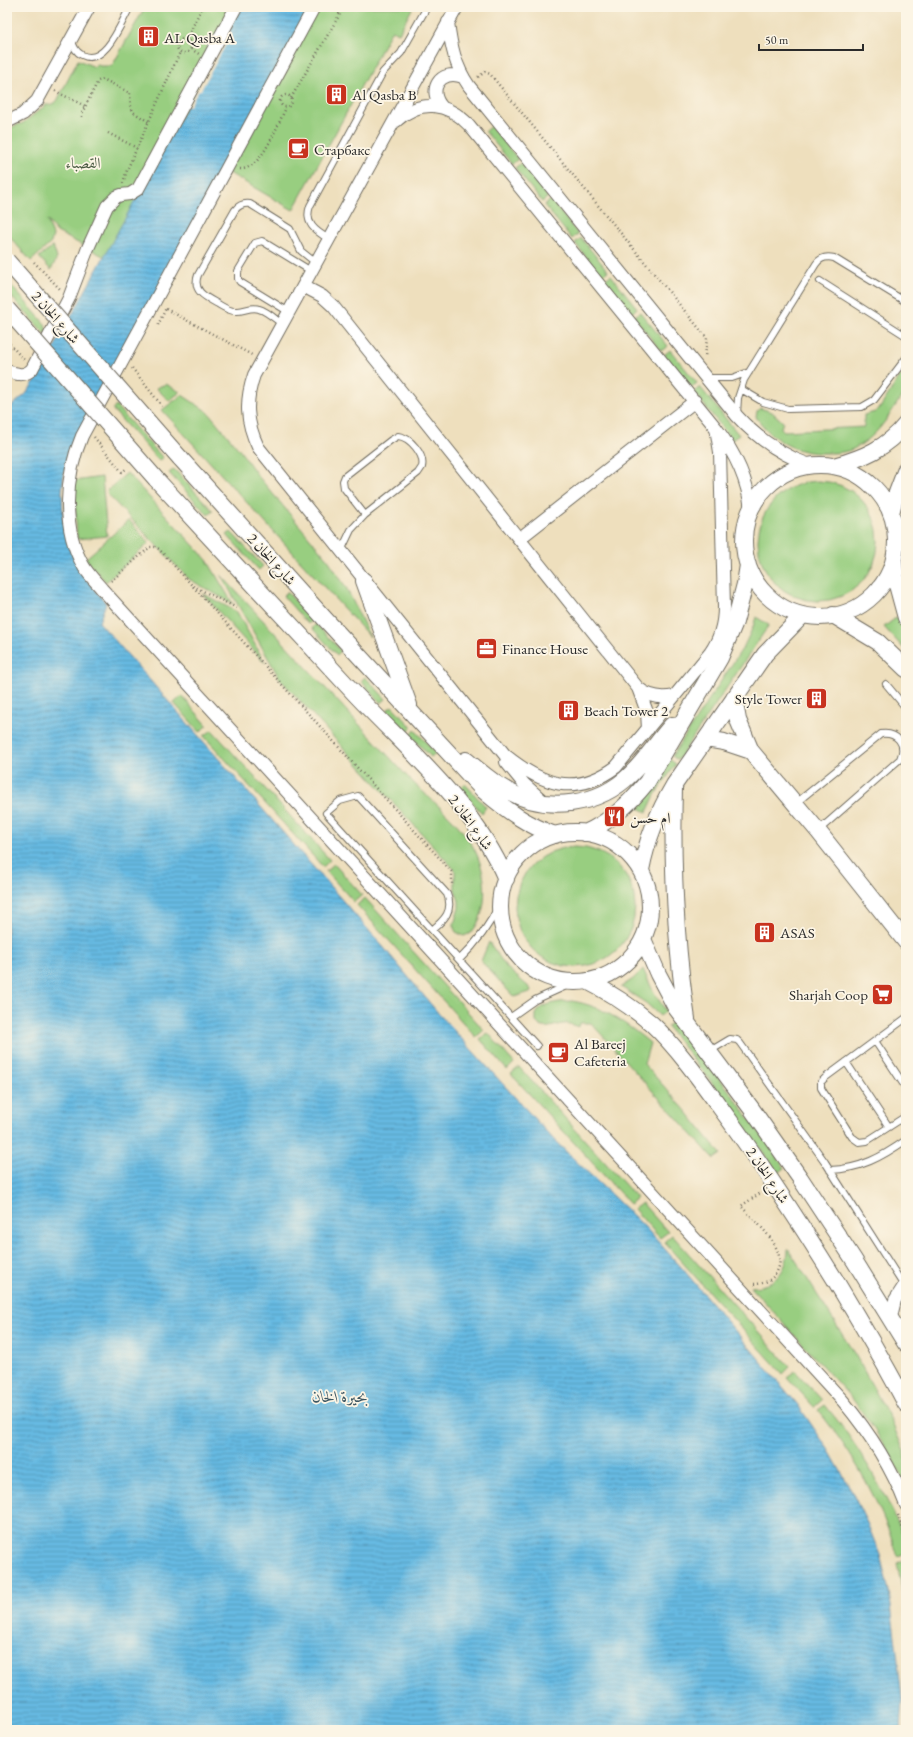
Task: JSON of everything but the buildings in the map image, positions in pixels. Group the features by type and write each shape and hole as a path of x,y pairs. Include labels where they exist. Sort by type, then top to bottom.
{"main road":[{"name":"شارع الخان 2","path":"7,261 180,458 411,712 497,802 524,822 555,835"},
{"name":"شارع الخان 2","path":"7,309 156,479 356,695 457,800 478,826 489,843 506,879"},
{"path":"894,559 885,579 872,596 854,608 834,615 813,616 792,612 773,600 758,584 748,565 744,543 745,532 751,510 756,500 770,484 789,472 810,466 834,466 860,458 875,451 894,438 906,424"},
{"path":"834,466 855,473 873,486 880,494 891,513 896,536 894,559 896,581 906,618"},
{"path":"891,513 896,493 906,469"},
{"path":"585,833 613,817 637,795 711,676 728,641 741,603 748,565"},
{"path":"364,581 411,712"},
{"path":"641,870 650,835 664,801 674,785 765,654 803,614"},
{"path":"834,615 878,642 906,669"},
{"path":"734,698 738,720 751,751 818,831 906,942"},
{"path":"433,735 508,791 520,797 545,803 572,803 609,791 620,784 634,770 664,734 693,705"},
{"path":"706,739 729,743 751,751"},
{"path":"674,785 674,905 677,945 688,1023"},
{"path":"575,832 585,833 599,836 613,842 629,854 641,870 649,892 649,922 643,939 630,959 620,967 599,978 581,982 553,979 542,975 520,958 510,945 505,935 500,914 500,903 506,879 514,864 525,851 534,844 555,835 575,832"},
{"name":"شارع الخان 2","path":"643,939 670,997 796,1172 854,1260 906,1344"},
{"name":"شارع الخان 2","path":"581,982 622,1001 648,1021 667,1040 714,1099 775,1184 872,1340 906,1404"},
{"path":"786,1202 796,1198 810,1204 840,1250 854,1260"}],"street":[{"path":"7,122 23,114 30,108 46,86 89,7"},
{"path":"7,371 21,375 32,369 69,298 88,248 104,212 111,202 121,195 130,194 138,189 236,7"},
{"path":"314,7 86,428 77,448 71,469 68,490 71,530 79,556 85,568 102,589 857,1418 882,1454 906,1505"},
{"path":"457,7 262,360 249,389 247,404 248,419 252,434 258,447 268,460 496,745 521,780 545,803"},
{"path":"448,22 452,48 458,68 466,82 706,378 737,416 758,437 783,454 810,466"},
{"path":"443,108 435,98 437,83 442,78 456,74 466,82"},
{"path":"391,126 412,110 432,106 453,112 469,125 716,428 731,450 741,469 750,500 751,510"},
{"path":"303,286 322,296 333,306 638,688 646,708 648,729"},
{"path":"519,539 694,401"},
{"path":"496,745 516,764 539,779 566,785 593,781 616,767 716,645 723,627 724,607 720,458 716,428"},
{"path":"638,688 651,696 667,698 674,696"},
{"path":"890,1317 895,1300 905,1284"}],"lane":[{"path":"72,38 78,52 88,57 99,55 107,48 130,7"},
{"path":"329,239 318,233 310,225 308,216 310,206 383,72 401,53 427,7"},
{"path":"282,324 260,309 255,308 239,312 233,311 203,296 196,283 198,275 235,210 238,206 246,204 250,204 290,229 301,251 313,267"},
{"path":"289,312 240,282 238,279 238,272 255,243 262,241 313,267"},
{"path":"737,416 737,407 741,389 749,372 816,264 822,258 834,258 906,302"},
{"path":"820,282 906,336"},
{"path":"741,389 763,402 788,409 862,407 874,400 906,358"},
{"path":"706,378 732,378 749,372"},
{"path":"341,551 351,530 365,516 418,473 422,467 422,457 406,438 398,436 394,437 344,478 343,486 365,516"},
{"path":"886,684 906,708"},
{"path":"795,804 880,734 887,733 894,735 900,740 903,746 903,753 900,759 818,831"},
{"path":"432,930 449,912 450,903 447,894 358,796 340,801 326,814 537,1046"},
{"path":"459,960 479,940 500,903"},
{"path":"511,1017 541,996 581,982"},
{"path":"906,1019 823,1079 821,1088 823,1094 855,1140 863,1142 867,1141 906,1116"},
{"path":"710,1051 730,1039 740,1042 830,1170 905,1284"},
{"path":"875,1041 906,1088"},
{"path":"846,1062 889,1127"},
{"path":"830,1170 850,1168 868,1163 886,1154 906,1140"}],"path":[{"path":"187,39 202,7"},
{"path":"333,7 340,14"},
{"path":"291,98 289,96 282,96 279,102 280,105 286,108 291,104 291,98 344,7"},
{"path":"183,38 187,39 191,43 190,49 186,53 180,52 177,49 178,42 183,38"},
{"path":"121,195 124,176 180,52"},
{"path":"466,82 485,72 490,74 707,338 705,360"},
{"path":"82,118 81,114 98,81 105,80 130,93 133,112 149,122"},
{"path":"46,86 85,106"},
{"path":"108,132 137,148"},
{"path":"34,262 56,285"},
{"path":"166,309 262,360"},
{"path":"7,342 18,354"},
{"path":"143,382 162,406"},
{"path":"102,447 122,472 127,468"},
{"path":"102,589 152,546 159,549 452,872 452,889 447,894"},
{"path":"190,584 237,608"},
{"path":"738,1286 743,1282 757,1284 763,1283 774,1276 777,1270 780,1258 776,1246 741,1206 775,1184"}],"green space":[{"name":"القصباء","path":"145,7 241,7 105,257 57,232 47,220 53,235 51,243 31,261 7,234 7,129 23,123 46,105 53,104 57,101 78,60 95,67 96,64 100,66 112,66"},
{"path":"311,7 413,7 399,33 392,30 293,210 222,169"},
{"path":"491,126 518,159 512,164 485,131"},
{"path":"521,163 548,197 542,202 515,168"},
{"path":"551,200 578,234 572,239 544,205"},
{"path":"581,238 608,271 601,276 575,243"},
{"path":"53,246 57,258 51,270 39,257"},
{"path":"611,275 637,308 631,314 604,280"},
{"path":"7,281 46,325 47,330 45,334 7,292"},
{"path":"640,312 668,346 661,351 634,317"},
{"path":"670,350 697,383 691,388 664,355"},
{"path":"906,372 903,393 884,423 865,442 850,450 836,453 815,453 795,448 786,444 770,433 756,417 757,411 760,408 772,412 783,422 781,428 784,431 864,427 864,415 875,412 880,408 900,376"},
{"path":"166,384 180,392 169,401 156,388"},
{"path":"700,387 739,435 732,440 694,392"},
{"path":"182,395 208,412 241,452 258,476 329,561 347,589 370,637 162,410"},
{"path":"116,406 163,458 159,461 112,409"},
{"path":"174,469 213,511 208,515 169,473"},
{"path":"127,473 207,560 233,604 189,579 108,495 107,491"},
{"path":"102,477 107,536 77,539 74,481"},
{"path":"818,481 830,482 841,486 851,491 860,499 868,508 873,518 877,529 877,553 873,564 868,574 860,583 851,591 841,596 830,600 818,601 806,600 795,596 785,591 776,583 768,574 763,564 759,553 758,541 759,529 763,518 768,508 776,499 785,491 795,486 806,482"},
{"path":"129,520 149,543 106,582 85,559"},
{"path":"231,532 263,566 259,570 227,535"},
{"path":"221,575 406,775 458,825 472,845 481,866 485,890 482,913 471,933 464,936 456,932 454,928 459,908 459,901 455,890 455,870 280,679"},
{"path":"287,592 313,620 308,624 283,596"},
{"path":"202,593 237,612 265,663"},
{"path":"756,617 769,625 678,760 672,756 744,646"},
{"path":"897,617 906,635 906,651 884,627"},
{"path":"316,624 341,651 337,655 312,628"},
{"path":"365,677 386,699 381,703 361,681"},
{"path":"182,696 207,725 200,732 174,703"},
{"path":"392,706 412,727 407,732 387,710"},
{"path":"212,730 330,860 323,867 204,736"},
{"path":"415,730 436,753 431,757 410,735"},
{"path":"669,759 676,764 655,795 647,812 637,807"},
{"path":"465,784 486,807 482,813 460,789"},
{"path":"575,847 598,851 618,864 631,884 635,907 631,930 618,950 598,963 575,967 552,963 532,950 519,930 515,907 519,884 532,864 552,851"},
{"path":"334,864 362,895 354,902 326,871"},
{"path":"365,898 484,1030 476,1037 357,905"},
{"path":"489,942 507,968 530,988 530,992 514,997 481,961"},
{"path":"643,969 653,991 666,1011 660,1016 646,1003 621,987 633,979"},
{"path":"572,1001 583,1003 604,1011 632,1029 650,1043 644,1064 686,1111 721,1154 714,1159 591,1023 580,1023 579,1027 571,1024 565,1024 542,1027 536,1022 536,1014 543,1007 552,1003"},
{"path":"674,1021 731,1093 785,1168 778,1173 724,1098 667,1026"},
{"path":"488,1033 514,1063 507,1070 480,1039"},
{"path":"519,1067 637,1198 630,1204 511,1074"},
{"path":"642,1203 668,1232 660,1238 634,1209"},
{"path":"672,1235 790,1367 783,1374 664,1242"},
{"path":"788,1248 857,1358 890,1418 906,1456 906,1487 883,1442 854,1401 751,1287 766,1284 773,1281 778,1276 785,1264"},
{"path":"795,1371 822,1400 814,1407 787,1377"},
{"path":"825,1405 849,1436 879,1485 904,1537 906,1553 898,1556 882,1515 865,1479 844,1445 818,1410"},
{"path":"906,1560 906,1612 897,1563"}],"water":[{"name":"بحيرة الخان","path":"241,7 311,7 69,458 64,474 62,491 63,520 86,579 106,603 99,622 385,949 439,1014 554,1140 643,1225 682,1268 798,1405 828,1449 848,1484 867,1523 880,1555 889,1591 897,1652 902,1699 900,1730 7,1730 7,410 26,394 39,375"}],"pier":[{"path":"228,31 232,33 201,90 199,90 189,107 187,105"}],"place":[{"name":"AL Qasba A","path":"148,37"},
{"name":"Al Qasba B","path":"336,94"},
{"name":"Старбакс","path":"298,149"},
{"name":"Finance House","path":"486,648"},
{"name":"Style Tower","path":"817,698"},
{"name":"Beach Tower 2","path":"568,710"},
{"name":"ام حسن","path":"614,817"},
{"name":"ASAS","path":"764,932"},
{"name":"Sharjah Coop","path":"883,994"},
{"name":"Al Bareej Cafeteria","path":"559,1052"}]}
